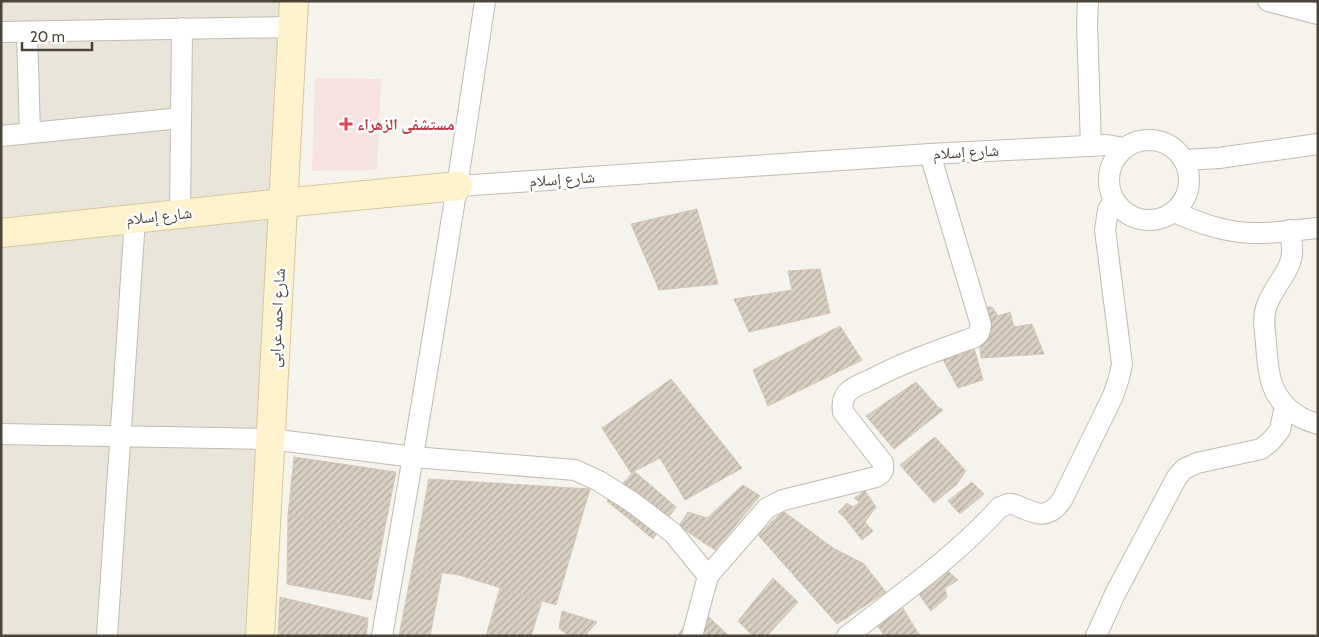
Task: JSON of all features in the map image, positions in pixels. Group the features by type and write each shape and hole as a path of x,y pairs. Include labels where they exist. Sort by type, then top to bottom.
{"main road":[{"name":"شارع احمد عرابى","path":"260,636 293,14"},
{"name":"شارع إسلام","path":"1,233 458,186"}],"street":[{"path":"382,636 414,457 486,1"},
{"path":"1088,1 1091,146"},
{"path":"1268,1 1318,14"},
{"path":"1,32 182,28 293,14"},
{"path":"180,214 182,28"},
{"path":"27,32 30,133"},
{"path":"1,136 181,118"},
{"path":"1157,140 1168,144 1184,160 1190,182 1182,204 1174,212 1158,219 1141,219 1130,216 1114,200 1108,177 1111,166 1116,156 1134,142 1157,140"},
{"path":"1184,160 1219,158 1318,144"},
{"name":"شارع إسلام","path":"458,186 930,154 1108,145 1124,148"},
{"path":"692,636 708,576 767,508 783,500 876,478 882,474 884,469 883,463 844,412 842,404 847,394 854,388 890,370 979,333 981,325 930,154"},
{"path":"847,636 961,547 1000,507 1013,504 1036,514 1044,514 1051,512 1062,500 1120,378 1122,364 1105,230 1108,210 1114,200"},
{"path":"1174,212 1194,221 1234,232 1253,233 1318,228"},
{"path":"107,636 135,219"},
{"path":"1289,230 1293,248 1292,256 1288,268 1268,303 1265,313 1264,323 1269,374 1275,392 1285,405 1300,417 1318,424"},
{"path":"1096,636 1115,594 1177,477 1184,469 1197,463 1261,449 1271,442 1280,430 1285,405"},
{"path":"1,434 270,439 414,457 575,470 599,480 632,502 672,533 708,576"}],"shaded area":[{"path":"1,1 293,1 258,636 1,636"},
{"name":"مستشفى الزهراء","path":"315,78 381,79 377,170 312,171"}],"building":[{"path":"697,209 718,284 659,290 631,224"},
{"path":"820,269 830,313 749,332 734,299 792,290 788,271"},
{"path":"976,307 992,307 998,316 1010,312 1014,327 1032,324 1044,354 981,358"},
{"path":"840,326 862,360 768,406 753,370"},
{"path":"973,344 983,380 958,388 938,350"},
{"path":"671,379 742,468 685,500 660,458 631,473 602,428"},
{"path":"916,382 938,407 943,410 894,449 866,416"},
{"path":"935,437 966,471 956,485 934,503 900,465"},
{"path":"294,457 396,472 384,532 288,515"},
{"path":"634,471 676,507 653,539 607,501"},
{"path":"429,479 590,489 556,605 459,575 412,569"},
{"path":"972,482 984,494 960,514 948,501"},
{"path":"743,485 760,496 715,550 679,526 688,512 707,518"},
{"path":"865,491 876,507 865,522 873,531 862,540 838,512 847,503 853,507 860,502 854,498"},
{"path":"783,511 833,548 864,564 886,592 837,624 758,535"},
{"path":"288,515 384,532 371,600 287,584"},
{"path":"940,564 958,580 945,588 947,597 931,611 916,590"},
{"path":"412,569 442,573 430,636 399,636"},
{"path":"773,578 798,602 767,636 753,636 738,621"},
{"path":"500,588 542,601 531,636 486,636"},
{"path":"280,597 368,618 366,636 278,636"},
{"path":"899,602 920,636 885,636 874,621"},
{"path":"699,608 729,636 677,636"},
{"path":"562,611 597,622 585,636 569,636 559,628"}],"place":[{"name":"مستشفى الزهراء","path":"346,124"}]}
